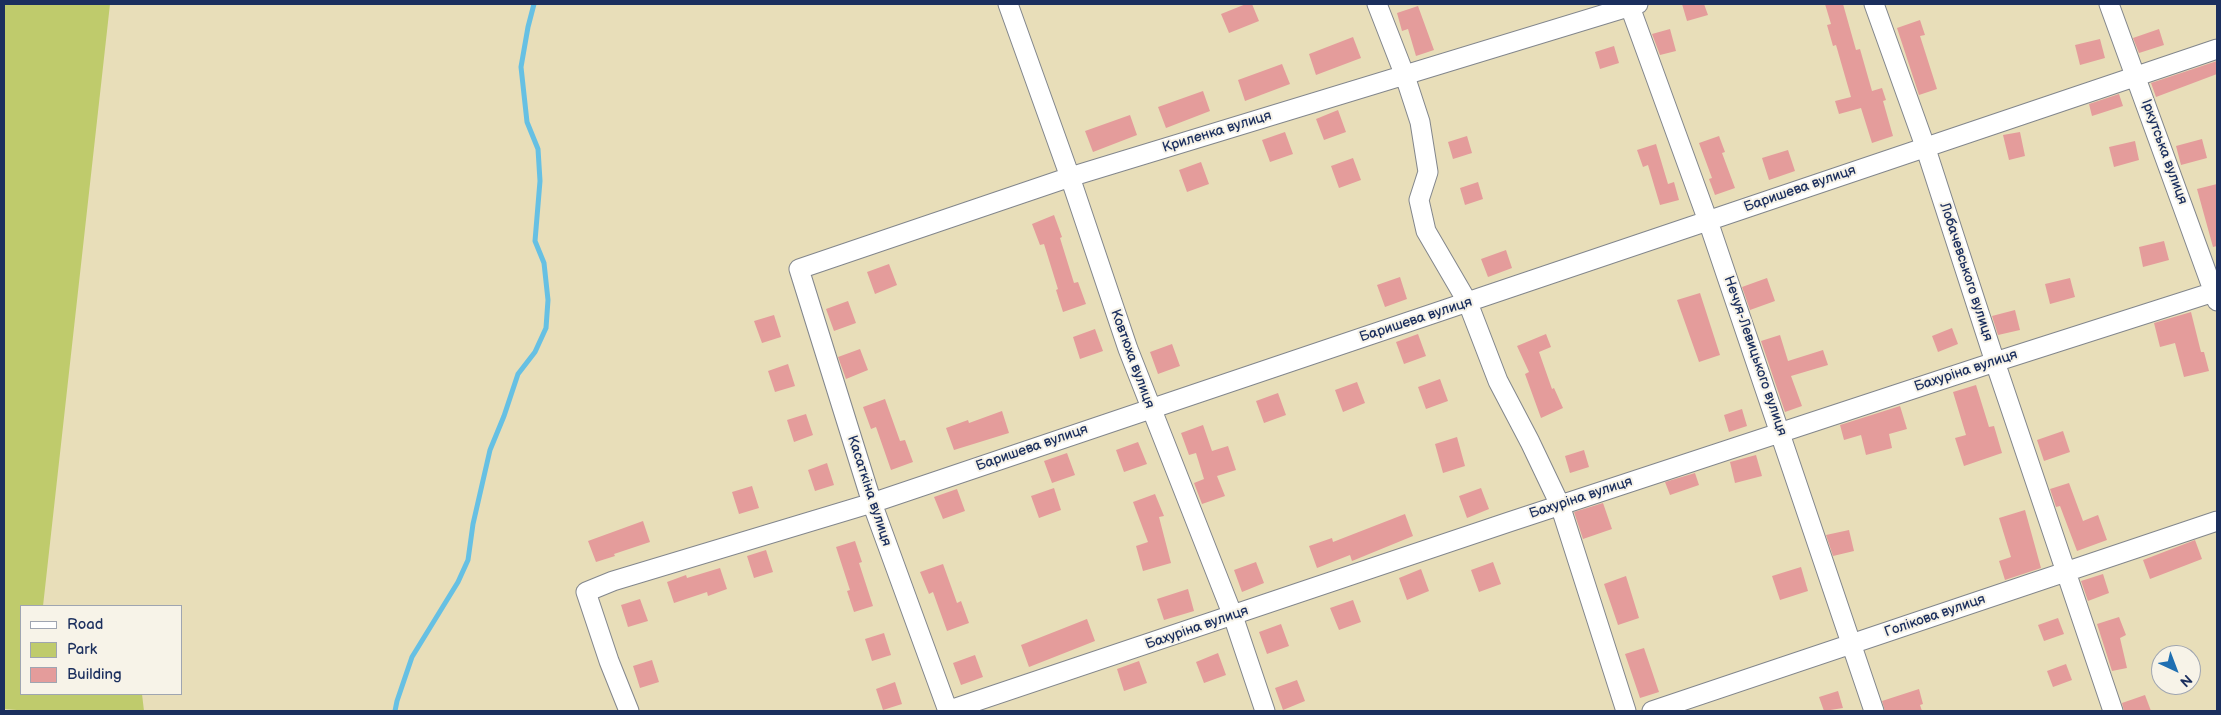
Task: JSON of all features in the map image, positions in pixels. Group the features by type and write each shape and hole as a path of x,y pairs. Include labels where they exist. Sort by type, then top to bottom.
{"street":[{"name":"Ковтюха вулиця","path":"1008,4 1070,177 1128,349 1234,616 1265,711"},
{"path":"1377,4 1405,76 1420,122 1428,172 1419,200 1426,231 1468,303 1498,380 1560,505 1626,711"},
{"name":"Лобачевського вулиця","path":"1874,4 1925,146 1995,362 2113,711"},
{"name":"Іркутська вулиця","path":"2109,4 2216,295"},
{"name":"Криленка вулиця","path":"799,269 1070,177 1632,5"},
{"name":"Нечуя-Левицького вулиця","path":"1632,5 1781,432 1874,711"},
{"name":"Баришева вулиця","path":"629,711 586,592 612,582 872,503 2217,49"},
{"name":"Касаткіна вулиця","path":"799,269 872,503 948,711"},
{"name":"Бахуріна вулиця","path":"948,711 1781,432 1995,362 2216,295"},
{"name":"Голікова вулиця","path":"1652,711 2217,521"}],"green space":[{"path":"4,4 110,4 43,605 20,605 20,695 142,695 144,711 29,711 4,709"}],"building":[{"path":"1246,4 1252,4 1259,21 1229,33 1221,14"},
{"path":"1682,4 1704,4 1708,15 1687,21"},
{"path":"1825,4 1843,4 1856,50 1860,49 1872,91 1882,88 1886,100 1883,101 1893,136 1872,143 1861,108 1839,114 1835,101 1851,97 1836,45 1833,46 1827,25 1831,24"},
{"path":"1418,6 1434,50 1416,56 1408,29 1402,31 1397,13"},
{"path":"1920,20 1925,35 1920,36 1937,89 1919,95 1897,28"},
{"path":"1670,29 1676,51 1660,55 1652,34"},
{"path":"2159,29 2164,45 2139,53 2133,38"},
{"path":"1353,37 1361,58 1316,75 1309,54"},
{"path":"2100,39 2105,58 2080,65 2075,45"},
{"path":"1614,46 1619,63 1600,69 1595,52"},
{"path":"2217,61 2217,74 2156,97 2151,83"},
{"path":"1282,64 1290,84 1245,101 1238,80"},
{"path":"1203,91 1210,111 1166,128 1158,107"},
{"path":"2119,94 2123,106 2092,116 2089,104"},
{"path":"1338,110 1346,132 1324,140 1316,119"},
{"path":"1130,115 1137,135 1093,152 1085,131"},
{"path":"1285,132 1293,154 1270,162 1262,140"},
{"path":"2020,132 2025,156 2009,160 2003,135"},
{"path":"1467,136 1472,153 1453,159 1448,142"},
{"path":"1719,136 1725,152 1722,153 1735,188 1715,195 1709,179 1712,178 1699,143"},
{"path":"2202,139 2207,158 2181,165 2176,146"},
{"path":"2135,141 2139,160 2114,167 2109,147"},
{"path":"1656,144 1668,184 1674,182 1679,200 1660,205 1648,165 1643,167 1637,150"},
{"path":"1788,150 1795,171 1769,180 1762,158"},
{"path":"1353,158 1361,180 1339,188 1331,166"},
{"path":"1201,162 1209,184 1187,192 1179,170"},
{"path":"1478,182 1483,199 1465,205 1460,188"},
{"path":"2217,184 2217,246 2213,247 2197,189"},
{"path":"1054,215 1074,283 1078,282 1086,304 1063,312 1044,244 1040,245 1032,224"},
{"path":"2164,241 2169,260 2143,267 2139,247"},
{"path":"1506,250 1512,268 1488,277 1481,259"},
{"path":"889,264 897,285 875,294 867,272"},
{"path":"1400,277 1407,299 1385,307 1377,285"},
{"path":"1767,278 1775,301 1750,310 1742,287"},
{"path":"2070,278 2075,297 2050,304 2045,284"},
{"path":"1700,293 1720,355 1699,362 1677,300"},
{"path":"848,301 856,323 834,331 826,309"},
{"path":"2015,310 2020,330 1998,335 1992,316"},
{"path":"2191,312 2201,352 2204,352 2209,371 2184,377 2175,343 2160,347 2154,323"},
{"path":"774,315 781,337 762,343 754,321"},
{"path":"1952,328 1958,344 1938,352 1932,336"},
{"path":"1095,329 1103,351 1080,359 1073,337"},
{"path":"1418,334 1426,356 1404,364 1396,342"},
{"path":"1546,334 1551,347 1539,352 1552,389 1554,388 1563,408 1541,418 1525,374 1529,372 1517,346"},
{"path":"1780,335 1788,361 1823,350 1828,365 1791,376 1802,406 1785,412 1761,341"},
{"path":"1172,344 1180,366 1158,374 1150,352"},
{"path":"860,349 868,370 846,379 838,357"},
{"path":"788,364 795,386 775,392 768,371"},
{"path":"1440,379 1448,401 1426,409 1418,387"},
{"path":"1357,382 1365,403 1343,412 1335,390"},
{"path":"1976,385 1989,427 1994,426 2002,453 1964,466 1955,438 1966,435 1953,392"},
{"path":"1278,393 1286,415 1264,423 1256,401"},
{"path":"885,399 900,441 905,440 913,462 891,470 876,427 871,429 863,407"},
{"path":"1900,406 1907,429 1889,434 1892,448 1866,455 1861,435 1844,440 1840,425"},
{"path":"1742,409 1747,426 1729,432 1724,415"},
{"path":"1002,411 1009,433 954,450 946,428 968,420 969,423"},
{"path":"806,414 813,435 794,442 787,420"},
{"path":"1203,425 1212,451 1228,446 1236,470 1217,476 1225,496 1202,504 1194,483 1204,479 1196,453 1189,455 1181,433"},
{"path":"2063,431 2070,452 2044,461 2037,440"},
{"path":"1457,437 1465,466 1443,473 1435,444"},
{"path":"1138,442 1147,464 1124,472 1116,450"},
{"path":"1584,450 1589,467 1570,473 1565,456"},
{"path":"1067,453 1075,475 1052,483 1044,461"},
{"path":"1756,455 1762,476 1735,483 1730,462"},
{"path":"827,463 834,485 815,491 808,470"},
{"path":"1695,473 1699,485 1670,495 1665,482"},
{"path":"2069,483 2083,521 2098,515 2107,540 2077,551 2060,506 2056,507 2050,489"},
{"path":"752,486 759,508 739,514 732,492"},
{"path":"1054,488 1061,510 1039,518 1031,496"},
{"path":"1481,488 1489,509 1467,518 1459,496"},
{"path":"957,489 965,511 943,519 934,497"},
{"path":"1155,494 1164,516 1159,517 1171,563 1143,571 1136,546 1148,542 1133,502"},
{"path":"1603,503 1612,529 1583,539 1574,512"},
{"path":"2025,510 2041,568 2005,580 1999,561 2011,557 1999,518"},
{"path":"1405,514 1413,536 1352,561 1350,555 1317,568 1309,546 1332,538 1333,542"},
{"path":"643,521 650,542 596,562 588,541"},
{"path":"1849,530 1854,551 1833,556 1826,535"},
{"path":"2195,540 2202,559 2150,579 2143,560"},
{"path":"855,541 862,562 859,563 873,606 854,612 847,591 850,590 836,547"},
{"path":"766,550 773,572 754,578 747,556"},
{"path":"1256,562 1264,583 1242,592 1234,570"},
{"path":"1493,562 1501,584 1479,592 1471,570"},
{"path":"943,564 957,603 961,601 969,623 947,631 933,592 929,594 920,572"},
{"path":"1801,567 1808,591 1780,600 1772,576"},
{"path":"720,568 727,589 708,596 707,592 674,603 667,582 686,575 687,578"},
{"path":"1421,569 1429,591 1407,600 1399,578"},
{"path":"2103,574 2109,593 2088,601 2081,581"},
{"path":"1626,576 1639,618 1618,625 1604,584"},
{"path":"1188,589 1194,611 1164,620 1157,599"},
{"path":"640,599 648,621 628,627 621,605"},
{"path":"1353,600 1361,622 1339,630 1330,608"},
{"path":"2119,617 2126,635 2120,638 2127,668 2112,671 2097,624"},
{"path":"2058,618 2064,634 2044,641 2038,625"},
{"path":"1087,619 1095,641 1029,667 1021,645"},
{"path":"1281,624 1289,646 1267,654 1259,632"},
{"path":"884,633 891,655 872,661 865,639"},
{"path":"1644,648 1659,692 1640,698 1625,654"},
{"path":"1218,653 1226,675 1204,683 1196,662"},
{"path":"975,655 983,677 961,685 953,663"},
{"path":"652,660 659,682 640,688 633,666"},
{"path":"1139,661 1147,683 1124,691 1117,669"},
{"path":"2066,664 2072,680 2053,687 2047,671"},
{"path":"1297,680 1305,701 1283,710 1275,688"},
{"path":"895,682 902,704 883,710 876,689"},
{"path":"1919,689 1923,704 1920,705 1922,711 1885,711 1882,701"},
{"path":"1838,691 1843,708 1824,711 1819,697"},
{"path":"2145,695 2151,711 2124,711 2122,703"}],"waterway":[{"path":"395,711 412,657 458,582 468,560 473,524 490,450 518,374 535,352 546,328 548,300 544,263 535,241 540,181 538,149 527,122 521,67 534,4"}]}
